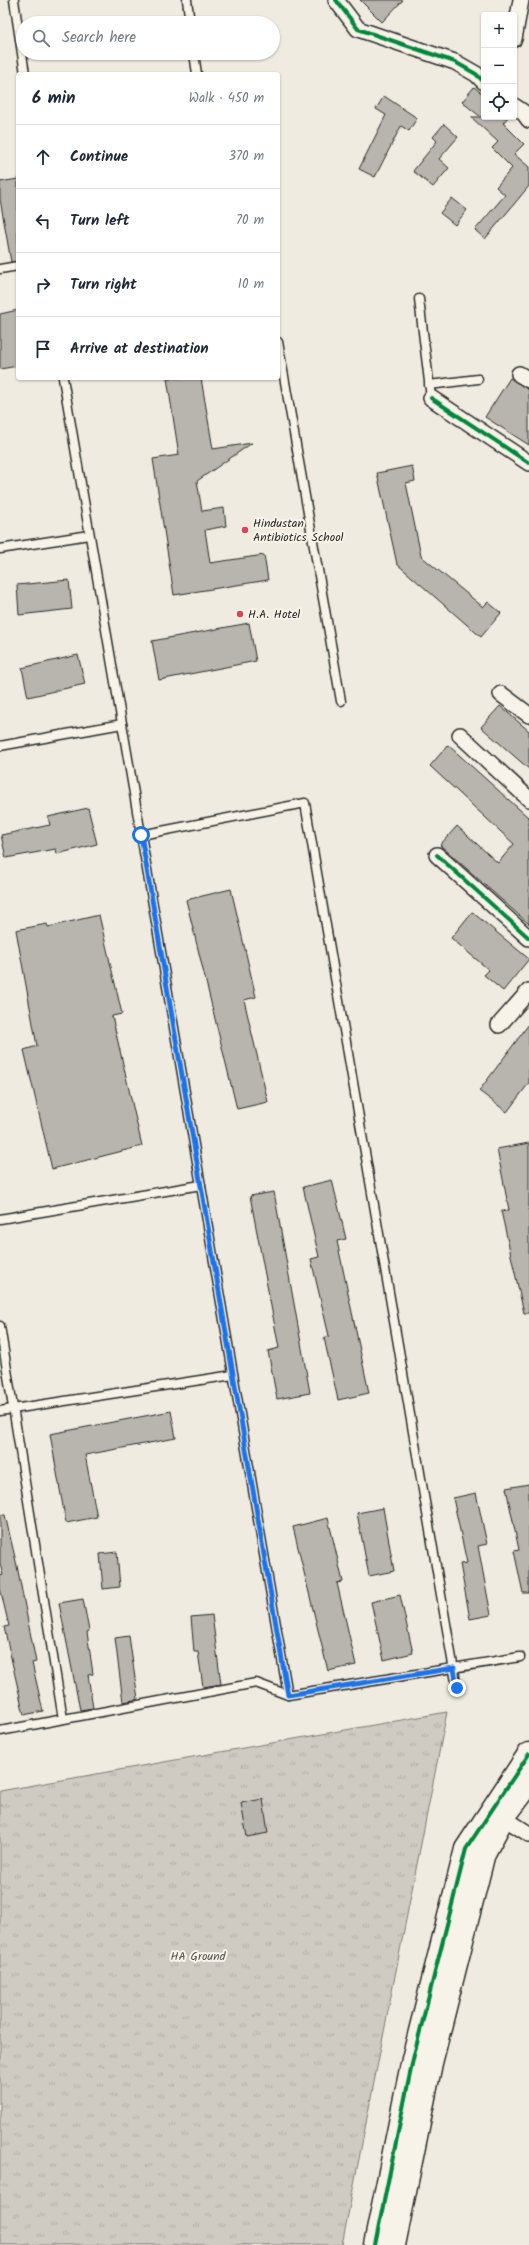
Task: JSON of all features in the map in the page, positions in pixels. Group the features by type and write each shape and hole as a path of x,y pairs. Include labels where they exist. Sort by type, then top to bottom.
{"street":[{"path":"336,0 358,29 455,62 476,74 481,79"},
{"path":"517,22 521,0"},
{"path":"517,108 523,112 529,120"},
{"path":"430,392 529,463"},
{"path":"501,694 529,715"},
{"path":"460,735 529,799"},
{"path":"437,855 529,938"},
{"path":"499,1025 529,991"},
{"path":"394,2245 431,2063 484,1853 497,1814 529,1754"},
{"path":"375,2245 413,2059 466,1849 497,1814 529,1784"},
{"path":"497,1814 529,1834"}],"lane":[{"path":"14,0 16,16"},
{"path":"187,0 189,16"},
{"path":"23,60 25,72"},
{"path":"195,60 197,72"},
{"path":"0,269 16,266"},
{"path":"420,298 430,392 478,379"},
{"path":"280,353 341,701"},
{"path":"63,380 288,1695"},
{"path":"0,549 89,535"},
{"path":"0,746 122,724"},
{"path":"141,835 305,803 457,1688"},
{"path":"0,1219 201,1185"},
{"path":"0,1326 1,1340 63,1719"},
{"path":"0,1411 233,1375"},
{"path":"0,1731 256,1683 288,1695 520,1657"}],"green space":[{"name":"HA Ground","path":"447,1712 342,2245 0,2245 0,1791"}],"building":[{"path":"360,0 403,0 382,22"},
{"path":"474,87 481,93 481,117 462,102"},
{"path":"384,96 417,118 409,131 401,126 375,177 359,169 386,115 376,109"},
{"path":"471,117 481,117 481,120 506,120 503,123 524,144 514,154 529,167 529,186 485,239 475,230 505,195 496,187 512,168 492,148 498,142"},
{"path":"444,124 458,137 439,159 449,168 433,187 413,171 437,141 433,137"},
{"path":"16,179 16,261 11,262 0,199 0,182"},
{"path":"452,198 467,210 455,225 440,213"},
{"path":"16,310 16,366 0,369 0,314"},
{"path":"510,378 529,390 529,445 485,417"},
{"path":"167,380 201,380 213,449 252,443 197,481 202,511 224,508 226,526 205,530 210,563 264,555 268,580 174,595 153,459 179,455"},
{"path":"412,466 415,481 406,483 421,556 483,607 488,602 501,613 481,637 397,564 377,473"},
{"path":"69,580 72,609 19,615 17,585"},
{"path":"249,623 256,661 159,680 152,641"},
{"path":"78,655 85,684 28,697 22,668"},
{"path":"500,706 529,731 529,769 481,727"},
{"path":"448,745 529,818 529,924 440,845 457,826 498,863 514,844 430,766"},
{"path":"88,808 97,844 57,854 56,849 6,858 1,835 50,825 48,817"},
{"path":"231,889 256,997 244,1000 268,1102 237,1109 186,900"},
{"path":"472,912 529,959 503,991 484,975 489,970 451,938"},
{"path":"99,915 122,1014 112,1016 142,1146 52,1169 24,1050 37,1046 16,930 47,924 48,927"},
{"path":"529,1024 529,1083 507,1112 479,1091"},
{"path":"529,1143 529,1313 524,1313 501,1211 509,1210 497,1149"},
{"path":"332,1180 346,1239 337,1241 369,1393 338,1400 324,1338 329,1336 311,1259 319,1257 303,1187"},
{"path":"274,1192 310,1393 277,1399 268,1351 279,1348 250,1196"},
{"path":"171,1411 176,1438 85,1455 97,1517 66,1523 50,1434"},
{"path":"529,1484 529,1593 523,1593 514,1551 519,1550 506,1488"},
{"path":"476,1493 487,1544 478,1546 491,1615 470,1619 460,1564 467,1563 453,1498"},
{"path":"383,1508 394,1571 369,1576 357,1513"},
{"path":"0,1515 5,1515 17,1566 36,1662 32,1663 43,1711 24,1715 4,1627 9,1626 0,1588 0,1576 3,1575 0,1564"},
{"path":"328,1518 343,1582 337,1583 356,1665 328,1671 293,1527"},
{"path":"117,1552 120,1587 103,1589 100,1554"},
{"path":"400,1595 413,1653 384,1660 371,1602"},
{"path":"83,1599 89,1631 87,1632 93,1674 88,1675 93,1708 80,1710 59,1603"},
{"path":"212,1615 221,1684 203,1687 198,1652 194,1652 191,1617"},
{"path":"129,1636 138,1699 123,1702 115,1638"},
{"path":"263,1799 268,1833 247,1837 241,1803"}],"cycle path":[{"path":"336,0 358,29 455,62 476,74 481,79"},
{"path":"431,398 529,463"},
{"path":"437,855 529,938"},
{"path":"375,2245 413,2059 466,1849 529,1754"}],"place":[{"name":"Hindustan Antibiotics School","path":"245,530"},
{"name":"H.A. Hotel","path":"240,614"}],"route":[{"path":"141,835 288,1695 454,1668 457,1688"}]}
